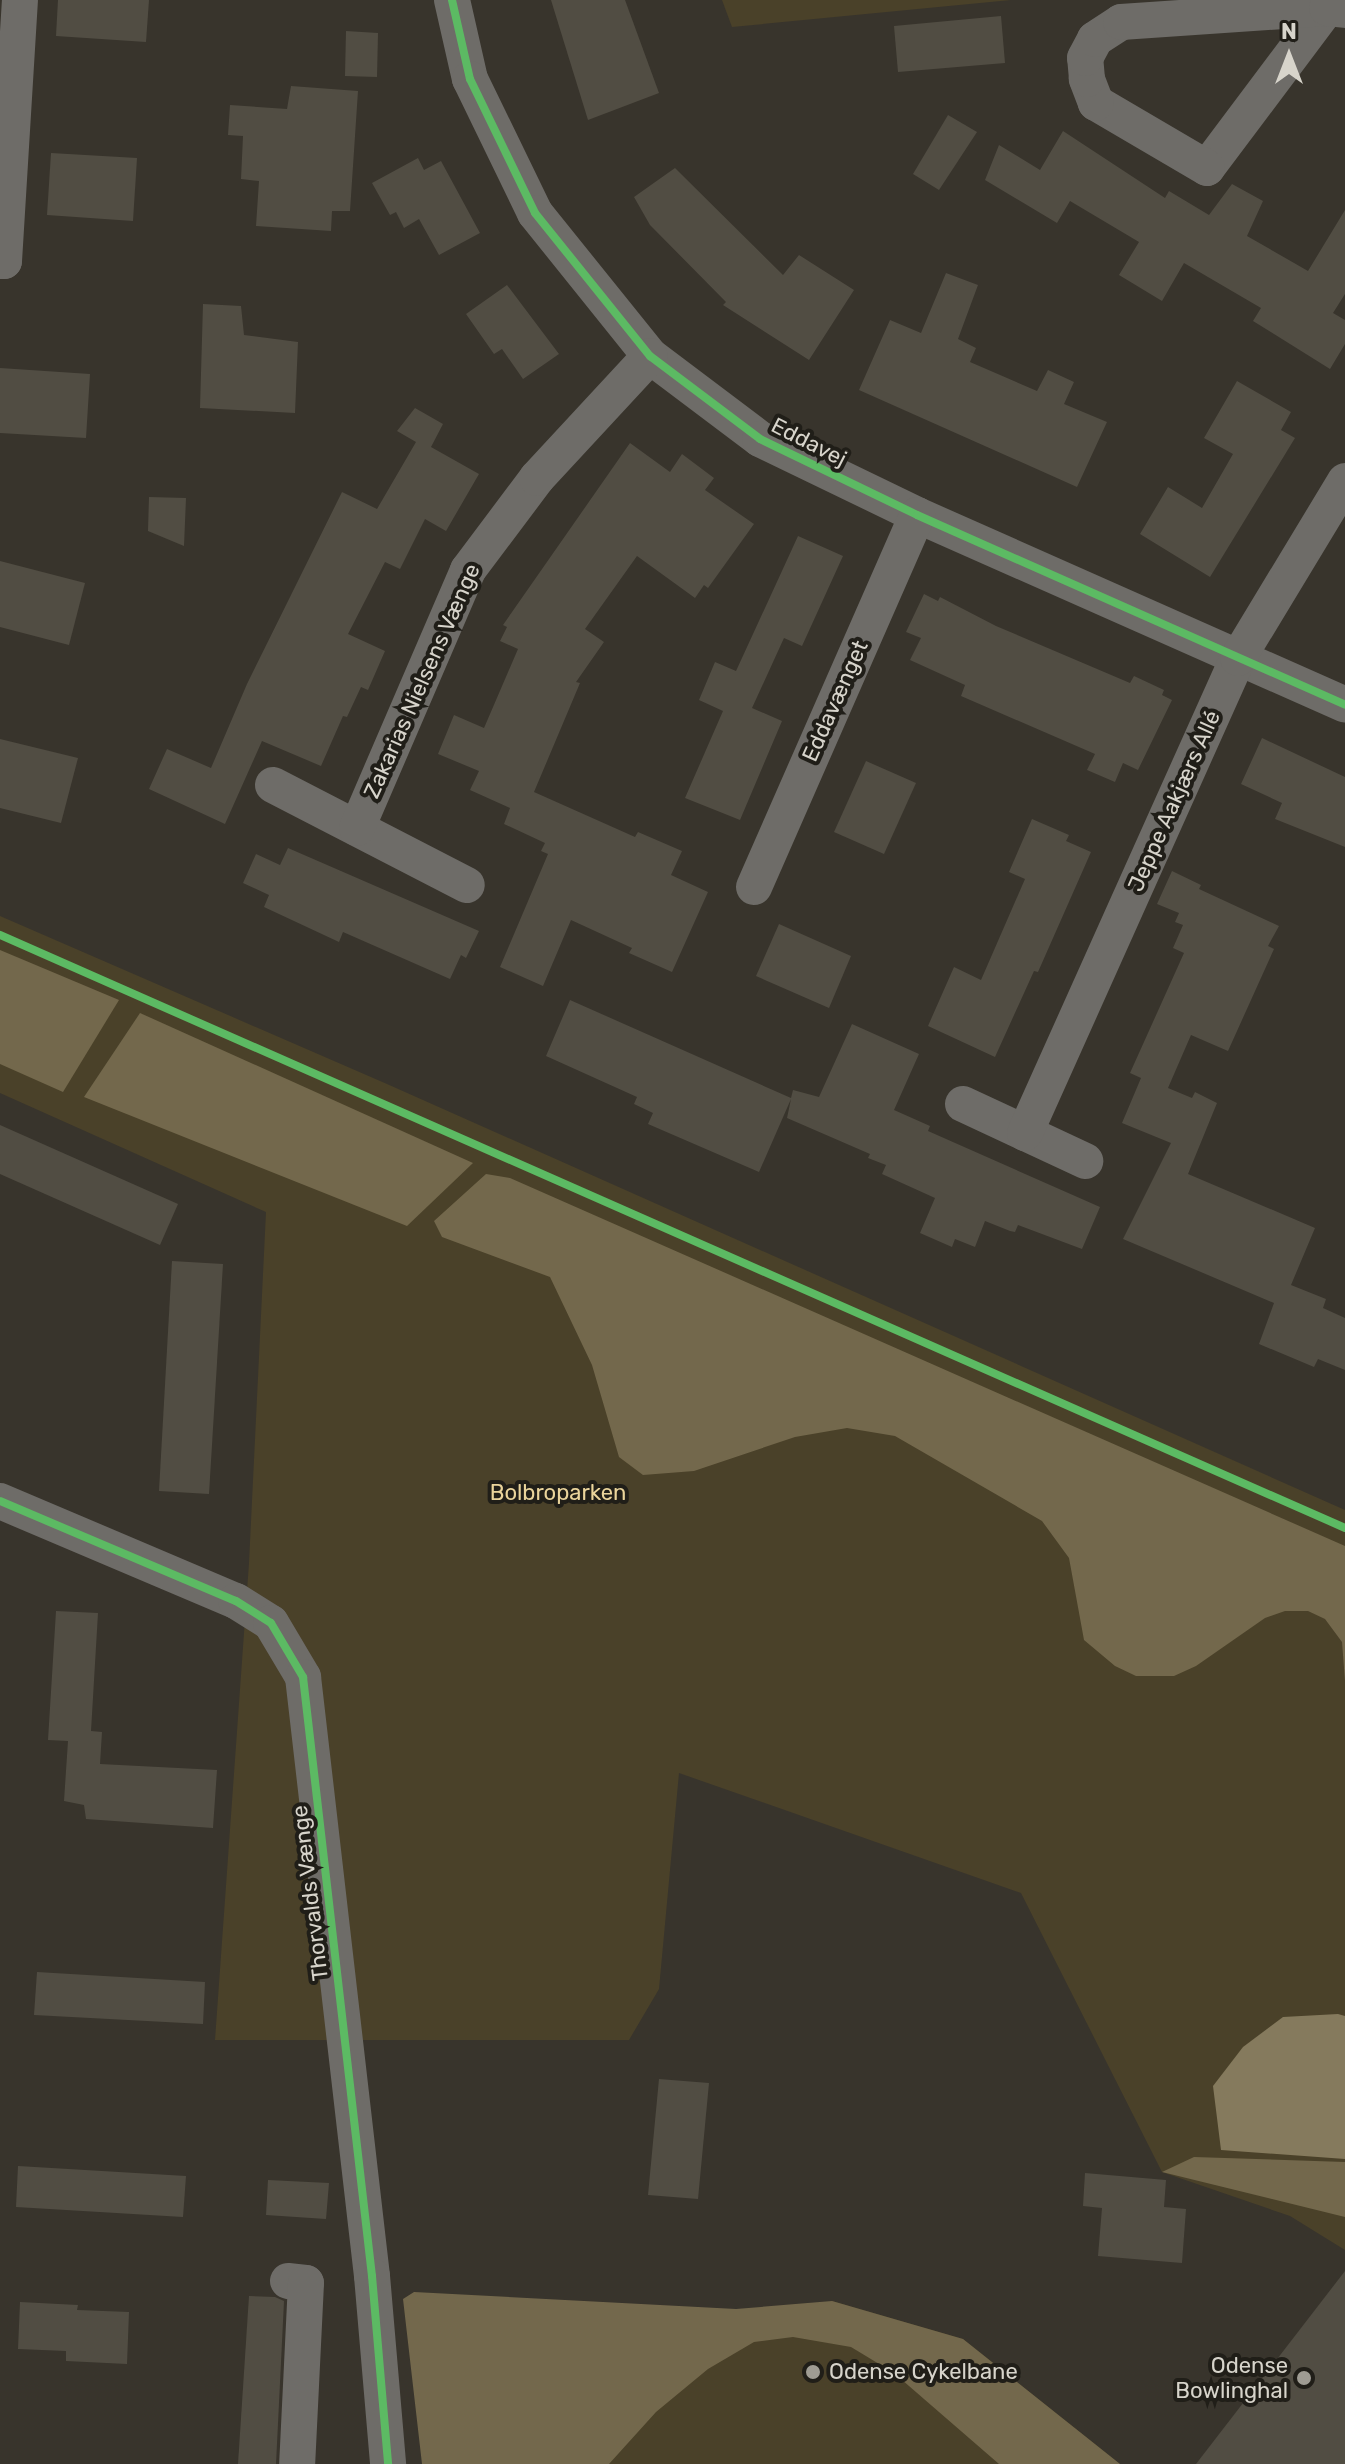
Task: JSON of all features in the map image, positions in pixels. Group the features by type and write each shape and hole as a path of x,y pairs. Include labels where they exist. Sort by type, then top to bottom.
{"street":[{"path":"0,261 4,261 20,0"},
{"name":"Eddavej","path":"452,0 470,79 535,213 650,356 760,439 917,515 1345,705"},
{"path":"1336,9 1207,168 1096,103 1087,79 1085,58 1095,39 1121,22 1336,9"},
{"name":"Zakarias Nielsens Vænge","path":"357,828 468,570 537,478 650,356"},
{"name":"Jeppe Aakjærs Allé","path":"1025,1133 1238,658 1345,481"},
{"name":"Eddavænget","path":"754,887 917,515"},
{"name":"Zakarias Nielsens Vænge","path":"273,785 467,885"},
{"path":"963,1104 1085,1161"},
{"name":"Thorvalds Vænge","path":"0,1501 236,1601 271,1623 303,1677 372,2276 388,2464"},
{"path":"288,2281 306,2283 297,2464"}],"green space":[{"path":"722,0 1011,0 732,27"},
{"name":"Bolbroparken","path":"0,916 387,1084 1345,1510 1345,2250 1290,2216 1162,2172 1021,1893 679,1773 659,1989 629,2040 215,2040 249,1563 266,1212 0,1093"},
{"name":"Odense Cykelbane","path":"832,2301 963,2339 1120,2464 540,2464 602,2392"}],"shaded area":[{"path":"0,950 119,1000 63,1092 0,1064"},
{"path":"140,1013 473,1163 407,1226 84,1097"},
{"path":"486,1174 510,1178 1345,1546 1345,1681 1342,1642 1325,1619 1308,1611 1285,1611 1265,1618 1196,1666 1174,1676 1136,1676 1115,1666 1084,1640 1069,1558 1042,1521 895,1436 847,1428 795,1437 694,1471 643,1475 619,1457 592,1365 550,1277 442,1237 434,1221"},
{"path":"1345,2016 1345,2159 1221,2150 1213,2086 1243,2047 1283,2017"},
{"path":"1194,2157 1345,2162 1345,2217 1162,2172"},
{"path":"414,2292 736,2309 832,2301 963,2339 1120,2464 999,2464 894,2373 851,2347 793,2337 754,2342 708,2369 656,2412 609,2464 422,2464 403,2299"}],"building":[{"path":"58,0 149,0 146,42 56,36"},
{"path":"551,0 625,0 659,93 588,120"},
{"path":"1001,16 1005,63 898,72 894,26"},
{"path":"346,31 378,33 377,77 345,76"},
{"path":"291,86 358,91 350,211 332,211 331,231 256,226 259,181 241,179 243,136 228,135 230,105 287,109"},
{"path":"948,115 977,132 939,190 913,174"},
{"path":"1063,131 1165,198 1169,191 1209,215 1232,184 1263,201 1247,236 1308,271 1345,210 1345,294 1333,313 1345,320 1345,344 1330,369 1253,321 1261,308 1184,263 1162,301 1119,275 1139,242 1070,201 1057,223 985,180 999,145 1040,170"},
{"path":"51,153 137,158 133,221 47,215"},
{"path":"418,158 424,170 441,161 480,233 439,255 419,219 404,228 396,212 390,215 372,183"},
{"path":"675,168 783,275 799,255 854,290 809,360 723,305 726,302 650,225 634,197"},
{"path":"946,273 978,285 958,339 976,348 970,362 1037,391 1048,370 1074,382 1064,404 1107,422 1077,487 859,390 890,320 921,333"},
{"path":"507,285 559,354 523,379 502,349 494,354 466,314"},
{"path":"203,304 241,306 244,335 298,342 295,413 200,408"},
{"path":"0,368 90,374 86,438 0,433"},
{"path":"1237,381 1291,412 1281,430 1295,438 1210,577 1140,534 1168,487 1202,508 1233,454 1204,438"},
{"path":"415,408 443,424 431,447 479,474 446,531 425,519 400,569 385,562 348,634 385,651 368,690 361,687 347,717 343,716 321,766 262,741 225,824 149,789 167,749 211,768 247,684 342,492 377,509 416,442 397,431"},
{"path":"630,443 670,472 682,454 714,478 705,490 754,524 708,588 704,585 695,598 637,556 585,629 604,642 576,682 580,683 534,792 635,837 638,832 682,851 671,875 708,892 672,972 629,953 632,948 571,920 543,986 500,967 548,854 541,851 545,843 504,824 510,808 470,790 479,771 438,754 454,715 484,728 518,649 500,641 507,627 503,625"},
{"path":"149,497 186,498 184,546 148,531"},
{"path":"798,536 843,556 802,646 784,638 752,708 782,721 740,820 685,798 723,711 699,700 715,662 736,671"},
{"path":"0,561 85,583 69,645 0,627"},
{"path":"924,594 938,601 940,597 996,626 1130,683 1134,676 1164,690 1162,695 1172,700 1138,770 1123,763 1115,782 1087,770 1095,754 961,696 965,685 910,660 921,638 906,632"},
{"path":"1262,738 1345,777 1345,847 1275,819 1282,803 1241,784"},
{"path":"0,739 78,758 61,823 0,808"},
{"path":"866,761 916,783 884,854 834,832"},
{"path":"1032,819 1069,835 1066,841 1091,852 1038,972 1034,971 995,1057 928,1026 954,967 981,980 1025,879 1009,872"},
{"path":"288,848 479,931 466,958 461,955 450,979 343,932 339,942 264,907 269,895 243,883 256,854 280,865"},
{"path":"1172,871 1201,885 1199,889 1279,926 1268,946 1274,949 1228,1051 1191,1035 1168,1088 1192,1098 1195,1092 1217,1103 1188,1174 1315,1228 1291,1285 1326,1299 1323,1308 1345,1318 1345,1370 1318,1359 1314,1367 1259,1344 1274,1303 1123,1239 1171,1143 1122,1123 1141,1078 1130,1073 1184,953 1173,948 1183,925 1175,922 1179,913 1157,904"},
{"path":"779,924 851,956 829,1008 756,976"},
{"path":"570,1000 791,1098 793,1090 819,1097 852,1024 919,1054 894,1110 930,1126 928,1131 1100,1207 1082,1249 1018,1225 1015,1232 985,1221 975,1247 955,1239 952,1247 920,1233 935,1198 882,1174 886,1165 868,1158 870,1154 787,1118 791,1099 759,1172 648,1124 653,1113 634,1104 637,1097 546,1056"},
{"path":"0,1125 178,1204 160,1245 0,1174"},
{"path":"172,1261 223,1264 209,1494 159,1491"},
{"path":"56,1611 98,1613 91,1731 102,1732 100,1764 217,1770 213,1828 86,1819 84,1805 64,1801 68,1741 48,1740"},
{"path":"37,1972 205,1982 203,2024 34,2015"},
{"path":"659,2079 709,2083 698,2199 648,2195"},
{"path":"18,2166 186,2176 183,2217 16,2207"},
{"path":"1085,2173 1166,2180 1164,2207 1186,2209 1182,2263 1098,2256 1102,2208 1083,2206"},
{"path":"268,2180 329,2183 326,2219 266,2215"},
{"name":"Odense Bowlinghal","path":"1345,2271 1345,2464 1196,2464"},
{"path":"249,2296 275,2297 284,2301 276,2464 238,2464"},
{"path":"20,2302 78,2305 77,2310 129,2312 127,2364 66,2361 66,2351 18,2349"}],"cycle path":[{"path":"452,0 470,79 535,213 650,356 760,439 917,515 1345,705"},
{"path":"0,935 1345,1528"},
{"path":"0,1501 236,1601 271,1623 303,1677 372,2276 388,2464"}],"place":[{"name":"Odense Cykelbane","path":"813,2372"},
{"name":"Odense Bowlinghal","path":"1304,2378"}]}
